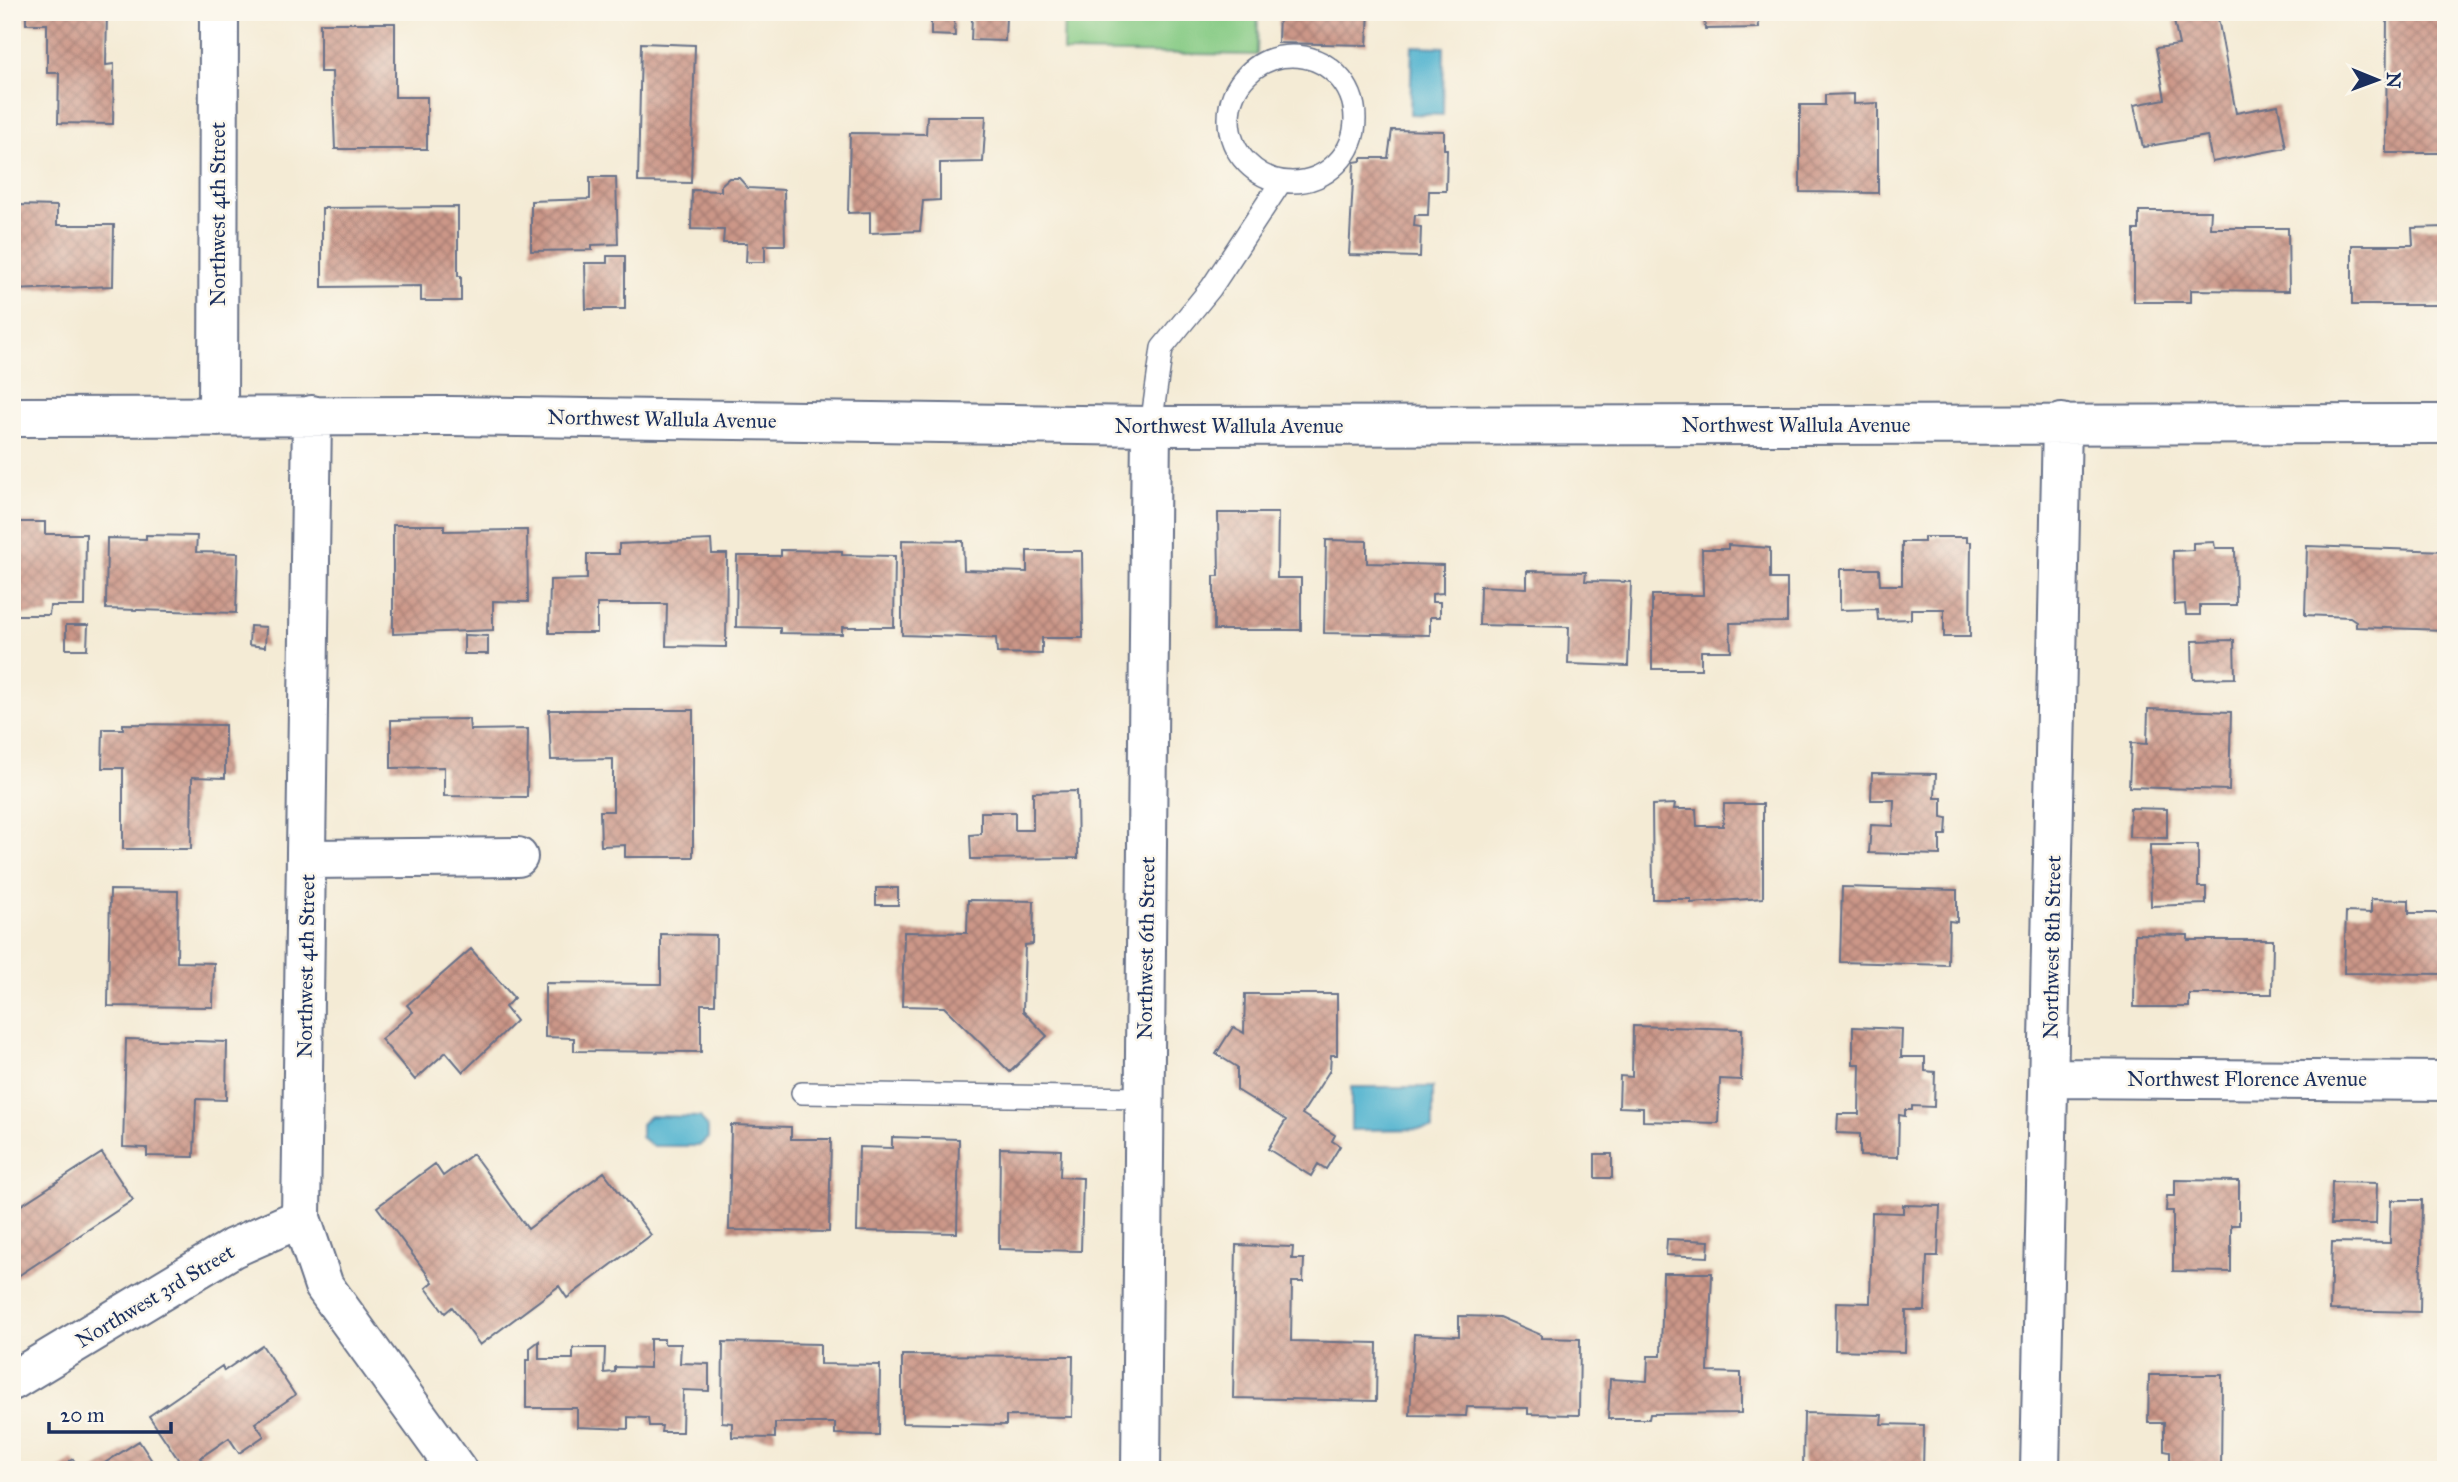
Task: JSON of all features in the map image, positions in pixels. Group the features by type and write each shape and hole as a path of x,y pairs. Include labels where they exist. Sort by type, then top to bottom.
{"street":[{"name":"Northwest 4th Street","path":"218,417 219,12"},
{"name":"Northwest 4th Street","path":"312,415 301,1218 324,1286 457,1470"},
{"name":"Northwest Wallula Avenue","path":"12,416 312,415 1151,426 2446,424"},
{"name":"Northwest 8th Street","path":"2040,1470 2062,423"},
{"name":"Northwest 6th Street","path":"1141,1470 1151,426"},
{"path":"308,859 518,856"},
{"name":"Northwest Florence Avenue","path":"2049,1078 2446,1080"},
{"name":"Northwest 3rd Street","path":"12,1381 233,1248 301,1218"}],"lane":[{"path":"1299,56 1320,61 1336,73 1349,89 1355,109 1355,129 1349,149 1337,165 1321,176 1301,182 1281,182 1261,175 1244,161 1233,142 1228,121 1232,99 1250,73 1278,57 1299,56"},
{"path":"1151,426 1162,348 1211,288 1281,182"},
{"path":"802,1093 1144,1098"}],"green space":[{"path":"1064,12 1258,12 1257,55 1063,52"}],"water":[{"path":"1412,46 1444,47 1443,115 1410,114"},
{"path":"1351,1087 1433,1087 1433,1129 1351,1130"},
{"path":"650,1116 700,1117 708,1128 708,1138 699,1146 652,1146 641,1137 641,1124"}],"building":[{"path":"26,12 107,12 106,65 114,64 113,124 58,123 59,73 47,73 47,24 26,24"},
{"path":"1279,12 1369,12 1367,45 1278,43"},
{"path":"1704,12 1758,12 1759,28 1705,29"},
{"path":"2387,12 2446,13 2446,153 2386,153"},
{"path":"2217,13 2236,113 2278,105 2286,148 2212,162 2207,136 2143,147 2134,105 2165,99 2156,48 2179,45 2174,21"},
{"path":"931,16 954,17 955,36 931,35"},
{"path":"972,16 1006,16 1005,41 971,40"},
{"path":"320,23 395,23 395,97 427,97 427,149 335,149 332,72 320,72"},
{"path":"641,43 695,45 691,183 638,182"},
{"path":"1854,94 1854,104 1878,103 1878,193 1800,192 1800,105 1825,105 1825,95"},
{"path":"927,116 986,116 983,162 940,163 940,200 923,201 920,231 870,233 870,212 848,213 850,133 926,134"},
{"path":"1392,130 1444,131 1444,149 1447,149 1446,191 1429,191 1428,215 1415,215 1414,226 1421,227 1420,257 1349,255 1354,162 1361,161 1361,158 1388,158"},
{"path":"590,177 616,177 618,244 592,245 592,250 531,251 531,201 590,199"},
{"path":"729,178 739,178 748,188 784,190 785,245 765,245 765,262 746,262 747,243 723,243 724,230 691,229 692,190 721,191 721,185"},
{"path":"17,205 57,206 57,225 114,225 113,286 12,290 12,227 17,227"},
{"path":"458,207 458,276 461,276 461,301 421,301 421,286 322,287 322,208"},
{"path":"2139,211 2211,211 2210,228 2288,228 2289,291 2191,290 2191,302 2134,302 2134,230 2139,230"},
{"path":"2446,227 2446,305 2352,305 2352,245 2413,245 2412,228"},
{"path":"607,256 625,256 625,309 586,309 585,263 607,263"},
{"path":"1218,513 1278,513 1277,578 1301,578 1301,630 1214,630 1214,576 1219,576"},
{"path":"12,522 45,522 45,534 86,534 85,606 50,606 49,615 12,615"},
{"path":"393,525 444,525 444,531 527,530 528,602 493,601 493,630 393,634"},
{"path":"146,535 197,536 196,552 238,553 236,613 106,609 107,538 146,539"},
{"path":"1924,537 1967,537 1967,542 1971,542 1970,637 1944,637 1944,609 1911,609 1911,619 1878,620 1877,609 1840,610 1840,569 1879,569 1880,585 1902,585 1902,542 1924,542"},
{"path":"711,540 712,554 727,554 726,647 666,646 667,604 597,604 597,633 549,633 550,580 587,579 587,554 619,554 619,544"},
{"path":"902,540 963,541 964,570 1027,572 1027,551 1082,551 1083,638 1042,638 1042,654 997,653 996,638 902,635"},
{"path":"1326,540 1367,541 1367,563 1443,565 1443,593 1432,594 1432,602 1440,602 1440,617 1430,617 1430,635 1324,633"},
{"path":"2214,542 2215,548 2235,548 2236,605 2200,605 2200,615 2186,615 2185,604 2174,605 2173,551 2193,550 2193,543"},
{"path":"1728,545 1770,548 1770,579 1787,579 1787,622 1730,623 1731,651 1701,651 1701,669 1652,669 1652,595 1703,595 1702,549 1728,549"},
{"path":"2307,546 2446,551 2446,630 2356,627 2356,621 2350,617 2305,615"},
{"path":"781,550 842,551 842,555 895,556 894,627 842,627 842,634 780,633 780,628 736,627 737,556 781,556"},
{"path":"1527,571 1586,572 1585,581 1631,582 1628,666 1568,664 1569,627 1479,625 1480,586 1527,588"},
{"path":"66,625 88,625 87,649 66,649"},
{"path":"250,626 266,627 265,647 249,645"},
{"path":"464,635 488,636 488,654 464,654"},
{"path":"2234,640 2235,678 2193,679 2192,641"},
{"path":"2148,709 2231,712 2229,790 2129,787 2131,743 2147,744"},
{"path":"549,710 693,710 693,857 625,857 625,845 601,846 600,811 613,811 613,759 551,760"},
{"path":"469,719 470,730 528,729 527,797 444,796 444,767 391,768 391,720"},
{"path":"123,724 225,725 225,778 192,777 191,849 123,849 123,768 102,768 103,729 123,729"},
{"path":"1872,773 1936,774 1935,798 1942,798 1942,817 1947,818 1946,835 1940,835 1940,855 1869,853 1871,825 1893,826 1894,800 1871,800"},
{"path":"1077,791 1078,858 971,859 970,835 981,834 981,812 1015,812 1015,830 1033,830 1033,792"},
{"path":"1675,804 1674,809 1696,809 1697,826 1723,826 1724,804 1763,804 1763,898 1691,903 1691,899 1653,899 1652,805"},
{"path":"2130,808 2167,809 2167,838 2129,837"},
{"path":"2150,845 2198,845 2198,887 2206,887 2206,904 2151,906"},
{"path":"1842,887 1957,890 1957,922 1949,921 1948,965 1840,962"},
{"path":"876,888 898,888 898,905 876,905"},
{"path":"110,890 178,891 177,962 214,963 213,1007 108,1006"},
{"path":"2371,899 2409,900 2409,913 2446,913 2446,974 2344,973 2346,912 2371,913"},
{"path":"968,900 1034,901 1033,944 1025,945 1023,1011 1047,1036 1010,1072 944,1007 902,1006 904,932 967,933"},
{"path":"661,934 716,935 715,1004 701,1004 701,1052 574,1051 574,1038 545,1037 545,983 661,984"},
{"path":"2135,934 2188,935 2188,940 2273,940 2272,994 2189,994 2189,1007 2134,1007"},
{"path":"471,949 514,998 505,1007 516,1021 463,1072 446,1052 415,1080 381,1039 413,1012 407,1005"},
{"path":"1245,994 1337,994 1337,1055 1331,1055 1330,1070 1302,1114 1335,1135 1332,1141 1340,1146 1326,1169 1318,1164 1311,1176 1268,1149 1286,1120 1237,1090 1237,1067 1216,1054 1233,1027 1244,1033"},
{"path":"1633,1026 1742,1029 1741,1080 1720,1079 1718,1123 1643,1121 1643,1108 1619,1107 1620,1076 1632,1077"},
{"path":"1853,1027 1902,1029 1901,1057 1925,1057 1925,1071 1935,1072 1934,1107 1912,1106 1912,1110 1905,1110 1905,1116 1899,1115 1898,1157 1860,1156 1860,1134 1837,1133 1838,1114 1859,1114 1860,1064 1853,1064"},
{"path":"126,1039 227,1042 226,1100 196,1099 194,1157 147,1156 147,1148 123,1147"},
{"path":"731,1125 791,1127 791,1139 831,1139 829,1232 729,1230"},
{"path":"892,1137 959,1139 957,1233 857,1231 859,1147 892,1148"},
{"path":"1000,1148 1061,1150 1060,1177 1083,1178 1081,1251 999,1249"},
{"path":"102,1153 133,1200 12,1280 12,1211"},
{"path":"473,1154 528,1229 604,1172 651,1235 567,1298 559,1286 480,1345 452,1307 445,1313 426,1288 433,1282 377,1207 435,1164 443,1176"},
{"path":"1595,1154 1612,1154 1612,1178 1595,1178"},
{"path":"2175,1180 2239,1181 2239,1225 2231,1225 2231,1272 2173,1271 2173,1211 2166,1211 2167,1196 2175,1196"},
{"path":"2332,1182 2377,1183 2376,1224 2331,1224"},
{"path":"2391,1200 2422,1200 2420,1312 2330,1310 2332,1242 2390,1243"},
{"path":"1903,1205 1940,1206 1938,1256 1927,1256 1925,1311 1906,1311 1905,1352 1835,1350 1836,1302 1870,1303 1872,1212 1903,1213"},
{"path":"1667,1239 1709,1241 1708,1257 1666,1255"},
{"path":"1236,1245 1293,1247 1292,1259 1304,1259 1303,1282 1292,1282 1291,1341 1377,1343 1376,1401 1233,1398"},
{"path":"1663,1273 1712,1273 1708,1372 1741,1373 1741,1413 1650,1414 1649,1419 1608,1419 1610,1379 1647,1381 1648,1356 1661,1356"},
{"path":"1459,1316 1499,1317 1541,1335 1541,1338 1580,1339 1579,1415 1528,1414 1528,1408 1467,1407 1466,1416 1410,1415 1414,1334 1459,1336"},
{"path":"650,1339 664,1339 664,1344 681,1344 680,1363 709,1364 709,1391 683,1390 682,1432 661,1432 662,1426 649,1426 648,1418 628,1417 628,1429 577,1427 577,1408 526,1408 526,1360 530,1360 530,1348 539,1341 539,1359 573,1359 573,1348 605,1348 604,1373 615,1372 615,1367 650,1368"},
{"path":"723,1342 820,1344 820,1364 880,1365 879,1435 835,1434 835,1423 775,1423 775,1438 732,1437 732,1423 722,1422"},
{"path":"262,1345 295,1395 255,1423 264,1436 239,1453 229,1438 200,1458 202,1460 189,1470 184,1468 149,1416 222,1366 224,1371"},
{"path":"902,1355 1073,1356 1072,1417 1006,1416 1006,1425 902,1423"},
{"path":"2149,1375 2222,1375 2221,1470 2170,1470 2170,1452 2164,1451 2164,1423 2148,1423"},
{"path":"1804,1413 1882,1415 1881,1424 1924,1425 1923,1470 1803,1470"},
{"path":"139,1441 158,1470 94,1470"},
{"path":"73,1459 80,1470 56,1470"}]}
